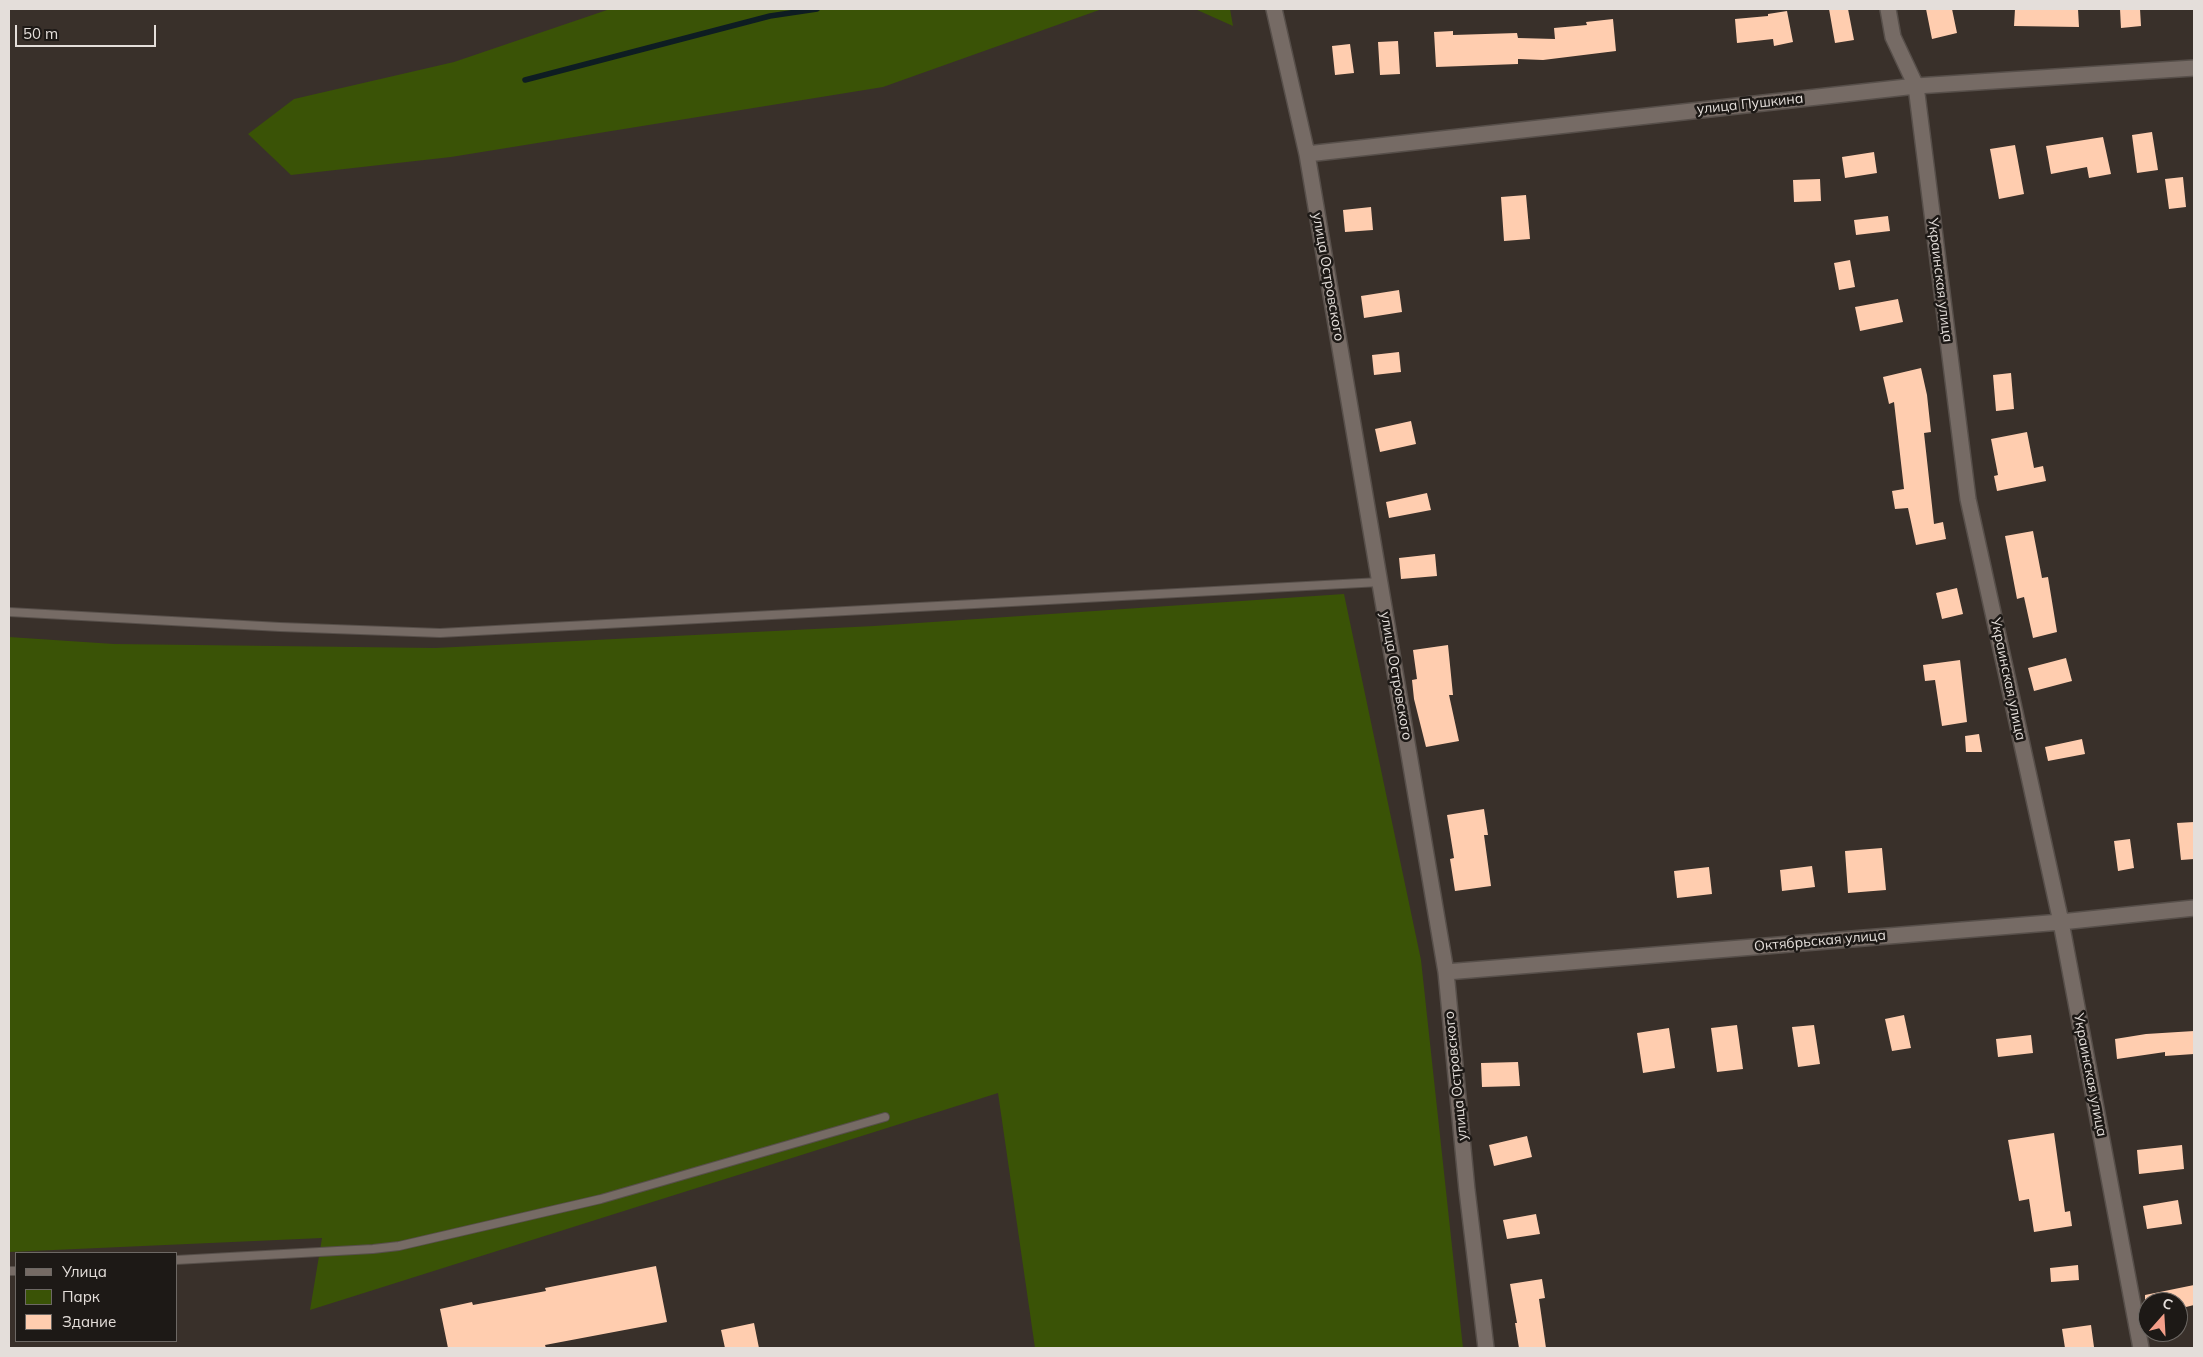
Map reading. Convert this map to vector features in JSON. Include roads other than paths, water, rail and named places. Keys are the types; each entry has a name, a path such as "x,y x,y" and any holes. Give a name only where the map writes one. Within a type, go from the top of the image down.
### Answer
{"street":[{"name":"улица Островского","path":"1274,9 1307,154 1446,972 1486,1348"},
{"name":"Украинская улица","path":"1888,9 1893,37 1916,86 1968,499 2061,922 2141,1348"},
{"name":"улица Пушкина","path":"1307,154 1916,86 2194,68"},
{"name":"Октябрьская улица","path":"1446,972 2061,922 2194,908"}],"lane":[{"path":"9,612 280,627 440,633 1380,582"},
{"path":"178,1260 398,1246 601,1198 885,1117"}],"waterway":[{"path":"525,80 770,16 817,9"}]}
